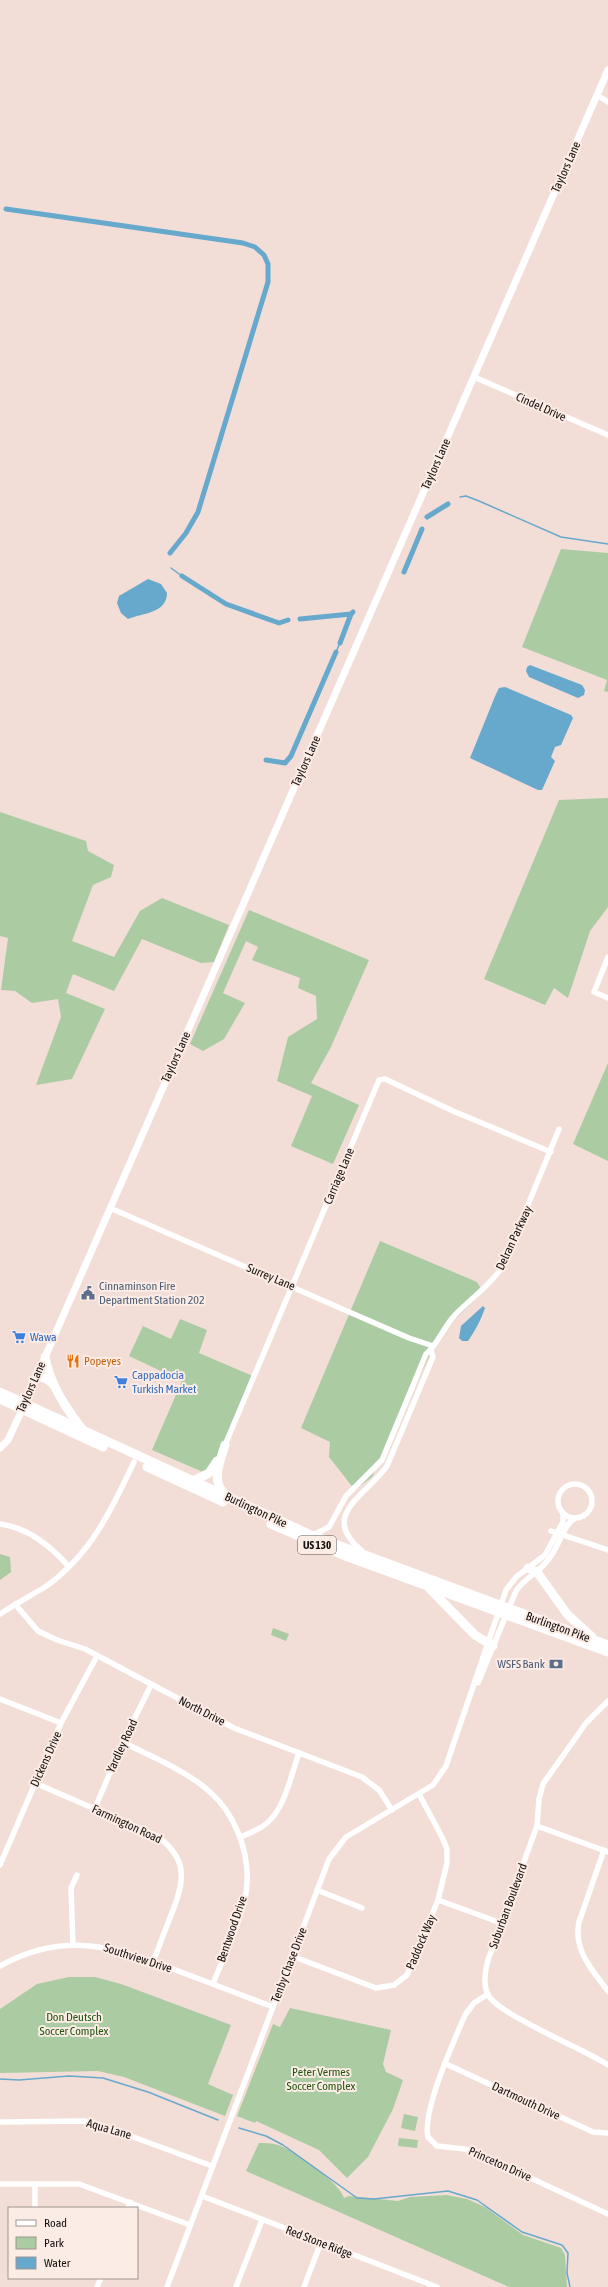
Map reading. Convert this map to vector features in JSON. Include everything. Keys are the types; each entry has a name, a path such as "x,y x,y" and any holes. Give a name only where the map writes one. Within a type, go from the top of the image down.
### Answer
{"highway":[{"path":"45,1357 48,1373 54,1385 67,1409 84,1432"},
{"path":"36,1376 48,1379 54,1385"},
{"name":"Burlington Pike","path":"0,1392 23,1406 134,1462 302,1539 426,1586 608,1645"},
{"name":"Burlington Pike","path":"0,1400 23,1406 84,1432 311,1535 608,1652"},
{"path":"193,1481 202,1478 211,1471 225,1445"},
{"path":"225,1445 217,1481 222,1491 230,1499"},
{"path":"528,1568 537,1572 567,1614 598,1642"},
{"path":"426,1586 444,1601 475,1635 490,1645"}],"street":[{"name":"Taylors Lane","path":"0,1448 8,1440 45,1357 608,70"},
{"path":"597,95 608,102"},
{"name":"Cindel Drive","path":"474,377 608,435"},
{"path":"608,957 594,992 608,998"},
{"name":"Carriage Lane","path":"225,1445 381,1078 551,1152"},
{"name":"Delran Parkway","path":"311,1535 321,1533 329,1527 346,1496 382,1460 426,1354 432,1348 451,1320 488,1285 503,1266 551,1152 559,1129"},
{"name":"Surrey Lane","path":"110,1208 432,1348"},
{"name":"Delran Parkway","path":"371,1559 350,1539 344,1529 344,1516 355,1499 378,1478 387,1466 433,1357 432,1348"},
{"path":"0,1614 45,1586 69,1567 92,1540 111,1510 134,1462"},
{"path":"572,1484 583,1486 590,1493 591,1506 584,1516 574,1520 567,1526 549,1560 519,1587 503,1610 509,1585 543,1557 564,1519 558,1500 561,1492 572,1484"},
{"path":"563,1513 574,1520"},
{"path":"0,1524 33,1536 53,1549 69,1567"},
{"path":"551,1531 608,1550"},
{"name":"North Drive","path":"15,1604 38,1631 97,1656 218,1720 362,1777 379,1790 392,1810"},
{"name":"Tenby Chase Drive","path":"167,2287 329,1859 340,1844 353,1832 433,1785 446,1766 503,1610"},
{"name":"Dickens Drive","path":"0,1865 61,1723 97,1656"},
{"name":"Yardley Road","path":"95,1808 123,1742 151,1685"},
{"path":"0,1699 61,1723"},
{"name":"Suburban Boulevard","path":"488,1994 484,1980 485,1970 537,1826 539,1799 543,1784 586,1723 608,1701"},
{"name":"Bentwood Drive","path":"123,1742 190,1778 210,1791 230,1814 240,1837 246,1860 247,1885 241,1910 213,1984"},
{"path":"240,1837 258,1830 269,1822 280,1804 299,1753"},
{"name":"Farmington Road","path":"35,1783 157,1836 168,1844 178,1860 182,1873 181,1891 153,1962"},
{"name":"Paddock Way","path":"292,1956 372,1987 394,1985 407,1975 413,1965 438,1900 447,1870 447,1849 438,1826 419,1794"},
{"path":"537,1826 606,1851 579,1922 577,1934 584,1958 608,1991"},
{"path":"73,1945 71,1888 77,1875"},
{"path":"317,1890 362,1908"},
{"path":"438,1900 501,1923"},
{"name":"Southview Drive","path":"0,1966 27,1953 73,1945 113,1948 273,2007"},
{"path":"488,1994 502,2008 608,2064"},
{"name":"Princeton Drive","path":"488,1994 474,2003 465,2014 433,2101 428,2121 428,2134 434,2144 442,2147 465,2149 477,2152 608,2214"},
{"name":"Dartmouth Drive","path":"446,2064 593,2132 608,2134"},
{"name":"Aqua Lane","path":"0,2122 84,2121 98,2124 212,2166"},
{"path":"0,2184 80,2184 129,2205"},
{"path":"35,2184 35,2207"},
{"name":"Red Stone Ridge","path":"202,2196 437,2287"},
{"path":"138,2208 190,2225"},
{"path":"236,2287 262,2220"},
{"path":"304,2287 321,2242"}],"green space":[{"path":"561,549 608,553 608,692 604,691 607,680 522,647"},
{"path":"608,798 608,907 590,931 568,998 554,988 545,1005 484,979 559,800"},
{"path":"0,812 86,841 88,851 114,865 111,877 93,885 72,941 114,957 140,911 162,898 229,925 214,962 201,963 142,939 114,991 73,974 66,993 105,1009 72,1079 36,1085 61,1017 58,999 32,1003 15,991 1,990 8,938 0,936"},
{"path":"249,910 369,960 331,1047 311,1083 359,1105 333,1164 291,1146 312,1096 277,1081 288,1037 317,1019 316,996 298,988 300,978 252,960 258,947 246,941 223,993 245,1003 224,1039 203,1051 190,1044"},
{"path":"608,1063 608,1161 573,1144"},
{"path":"380,1241 477,1282 483,1292 443,1331 434,1346 372,1477 355,1490 329,1457 330,1442 301,1428"},
{"path":"180,1319 207,1330 199,1353 255,1377 212,1476 152,1450 182,1381 129,1356 143,1326 171,1339"},
{"path":"0,1554 10,1557 11,1572 0,1580"},
{"path":"273,1628 289,1634 286,1641 271,1635"},
{"name":"Don Deutsch Soccer Complex","path":"69,1977 95,1977 121,1984 231,2025 208,2084 233,2095 225,2116 124,2077 98,2071 0,2073 0,2009 37,1984"},
{"name":"Peter Vermes Soccer Complex","path":"290,2008 391,2030 383,2064 386,2072 403,2080 393,2109 368,2157 347,2178 319,2150 256,2121 255,2123 237,2116 273,2024 280,2027"},
{"path":"404,2114 418,2117 415,2131 401,2128"},
{"path":"399,2138 418,2140 417,2148 398,2146"},
{"path":"259,2143 270,2143 288,2149 317,2169 335,2184 344,2198 349,2196 398,2201 410,2197 447,2195 467,2199 485,2207 523,2235 561,2248 565,2255 567,2287 509,2287 246,2171"}],"water":[{"path":"148,579 161,584 167,593 166,600 163,605 153,611 128,619 121,613 117,603 119,596"},
{"path":"530,665 582,685 585,690 584,695 578,698 529,677 526,671 527,667"},
{"path":"505,687 571,715 573,718 561,745 555,747 551,757 555,761 542,790 538,790 470,758 496,694 499,688"},
{"path":"483,1306 485,1308 473,1333 468,1341 462,1341 459,1338 461,1326"}],"waterway":[{"path":"6,209 243,243 255,247 264,255 268,264 268,282 198,512 186,533 170,553"},
{"path":"460,497 466,496 479,501 561,537 608,544"},
{"path":"427,517 448,504"},
{"path":"404,572 422,529"},
{"path":"171,568 182,576"},
{"path":"182,576 226,604 279,623 288,620"},
{"path":"300,619 351,614 353,612"},
{"path":"340,643 351,614"},
{"path":"336,652 340,643"},
{"path":"266,760 285,763 291,756 336,652"},
{"path":"0,2079 19,2080 69,2076 103,2078 148,2092 218,2120"},
{"path":"239,2128 266,2136 283,2145 357,2198 374,2199 448,2191 477,2200 522,2232 562,2245 568,2253 567,2273 570,2287"}],"place":[{"name":"Cinnaminson Fire Department Station 202","path":"88,1293"},
{"name":"Wawa","path":"19,1337"},
{"name":"Popeyes","path":"73,1361"},
{"name":"Cappadocia Turkish Market","path":"121,1382"},
{"name":"WSFS Bank","path":"556,1664"}]}
